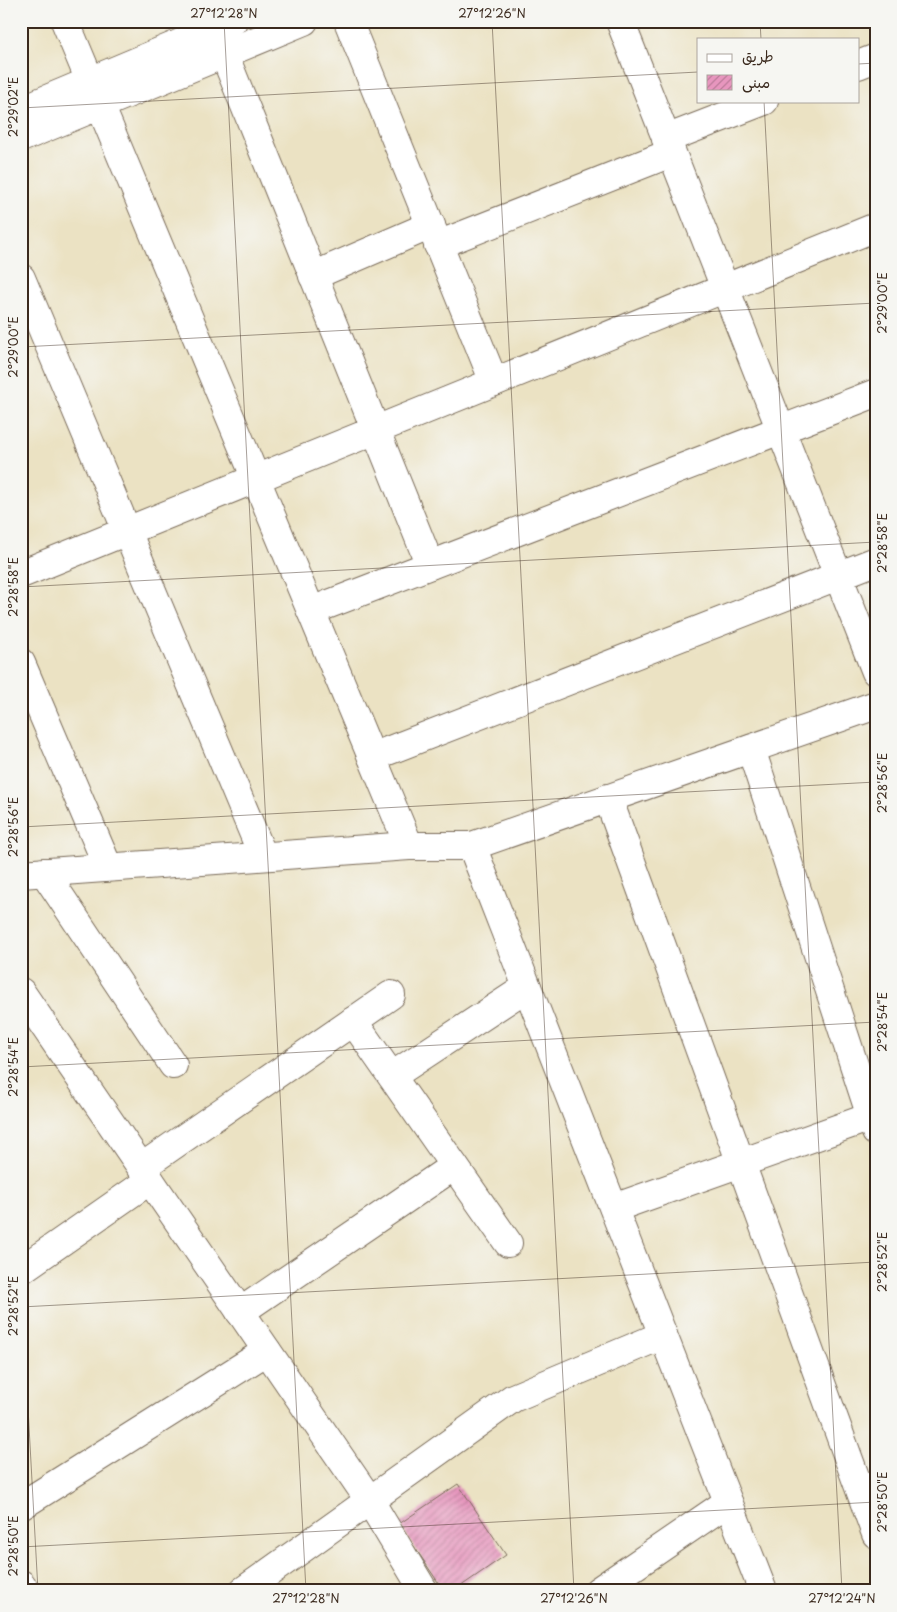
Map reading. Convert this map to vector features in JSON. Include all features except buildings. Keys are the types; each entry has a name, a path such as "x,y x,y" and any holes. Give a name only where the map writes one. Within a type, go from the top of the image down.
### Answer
{"street":[{"path":"65,21 409,846"},
{"path":"21,110 95,93 224,54 304,21"},
{"path":"348,21 494,382"},
{"path":"620,21 876,672"},
{"path":"21,138 95,93 223,25 224,54 430,565"},
{"path":"860,64 876,58"},
{"path":"313,276 435,235 669,146 762,102"},
{"path":"21,574 876,227"},
{"path":"21,278 263,856"},
{"path":"311,611 876,393"},
{"path":"372,757 876,561"},
{"path":"21,663 108,868"},
{"path":"32,873 409,846 472,846 876,706"},
{"path":"614,1208 741,1163 874,1121 751,749"},
{"path":"608,798 876,1534"},
{"path":"472,846 763,1591"},
{"path":"32,873 173,1065"},
{"path":"392,1076 527,987"},
{"path":"21,992 370,1501 424,1591"},
{"path":"24,1264 391,995"},
{"path":"353,1021 508,1243"},
{"path":"240,1312 454,1166"},
{"path":"243,1591 513,1398 663,1335"},
{"path":"21,1506 267,1351"},
{"path":"606,1588 728,1502"},
{"path":"21,1584 26,1591"}]}
